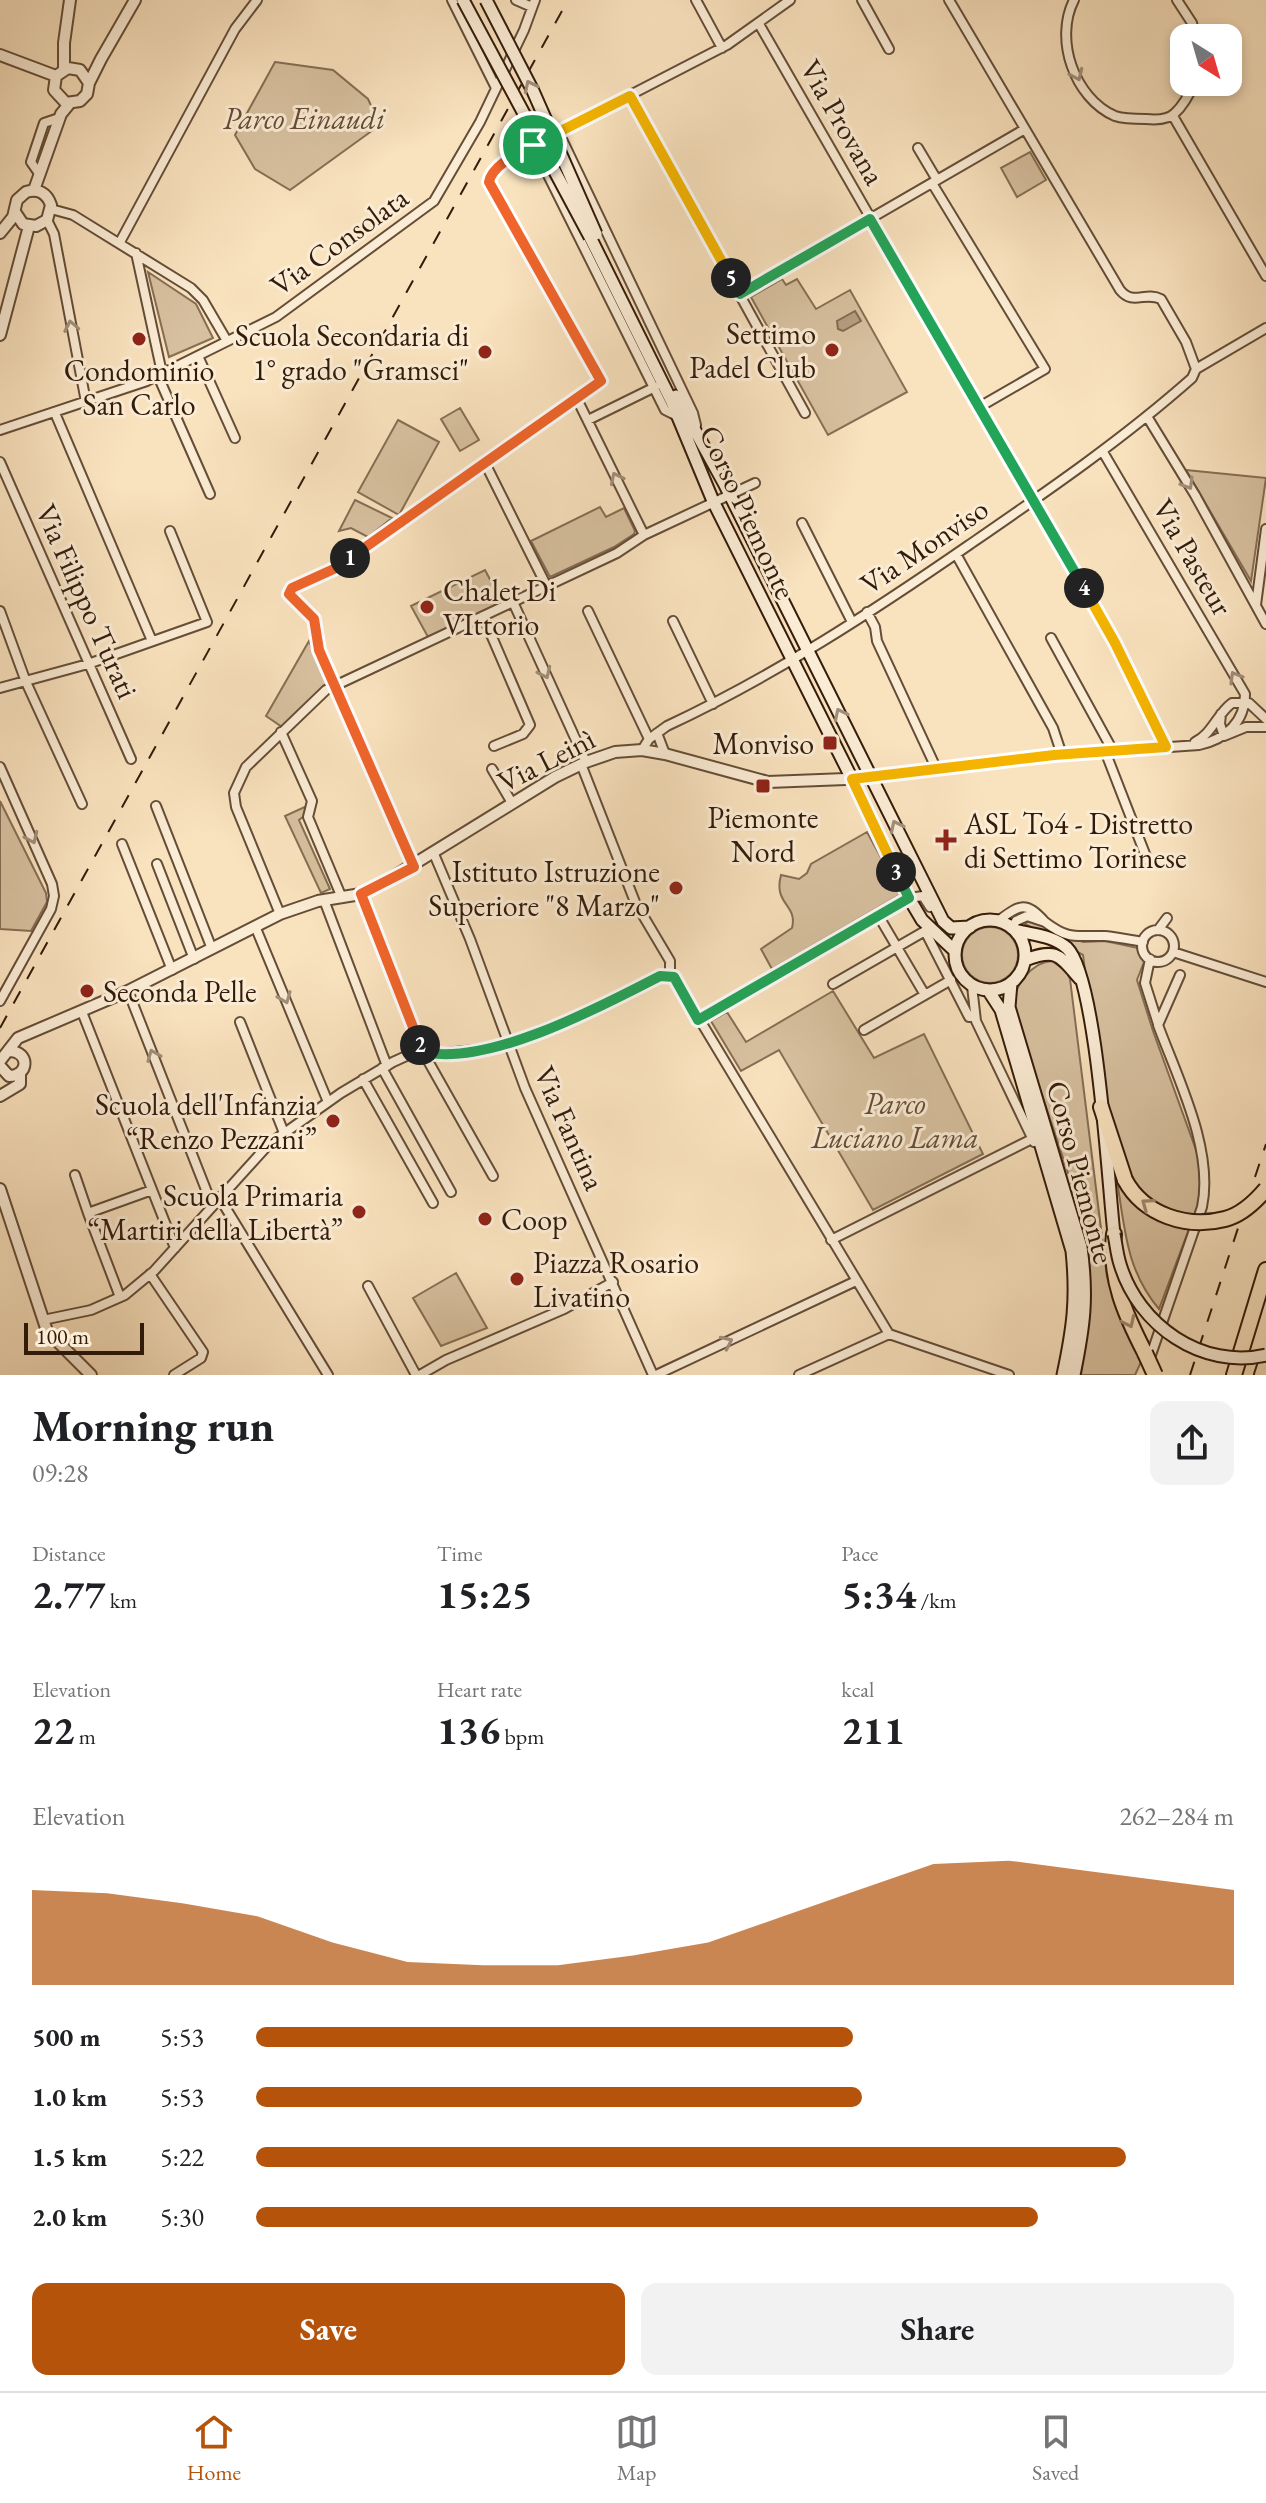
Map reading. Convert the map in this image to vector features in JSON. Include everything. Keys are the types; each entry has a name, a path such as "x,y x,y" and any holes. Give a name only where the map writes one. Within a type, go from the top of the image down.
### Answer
{"highway":[{"path":"1101,1107 1125,1180 1142,1202 1158,1213 1196,1223 1226,1219 1244,1210 1266,1189"},
{"path":"1114,1234 1111,1256 1115,1284 1147,1373"},
{"path":"1234,1375 1266,1270"},
{"path":"1262,1375 1266,1363"}],"main road":[{"name":"Corso Piemonte","path":"463,0 729,493 943,921"},
{"name":"Corso Piemonte","path":"486,0 533,91 593,236 713,501 909,898 922,920 955,951"},
{"path":"943,921 951,928 970,927"},
{"path":"1014,929 1021,939 1025,960 1023,969 1011,983 988,990 972,986 959,971 955,951 958,942 970,927 979,922 998,921 1014,929 1046,936 1065,947 1077,963 1093,1033 1114,1234 1120,1265 1139,1303 1172,1337 1187,1345 1218,1355 1266,1355"},
{"path":"1025,960 1047,952 1055,954 1083,983"},
{"name":"Corso Piemonte","path":"1011,983 1009,1007 1081,1247 1086,1285 1084,1322 1074,1375"},
{"name":"Corso Piemonte","path":"988,990 1001,1010 1072,1251 1076,1288 1074,1322 1062,1375"}],"street":[{"path":"65,102 54,90 68,71 64,43 70,0"},
{"path":"65,102 83,98 135,0"},
{"path":"120,242 235,29 257,0"},
{"path":"452,0 496,88"},
{"path":"516,0 534,4"},
{"path":"696,0 722,48"},
{"path":"414,867 319,650 314,619 289,594 292,588 336,568 601,381 489,182 492,174 514,155 722,48 790,0"},
{"path":"862,0 889,49"},
{"path":"949,0 1120,290 1132,299 1154,295 1161,299 1186,342 1196,369"},
{"path":"1074,0 1068,12 1068,51 1079,82 1089,96 1115,116 1157,120 1173,116 1186,96"},
{"path":"1177,0 1192,24"},
{"name":"Via Consolata","path":"0,430 160,374 276,317 434,201 496,88 534,4"},
{"name":"Via Provana","path":"759,24 1115,643 1166,747"},
{"path":"0,55 68,71 89,83"},
{"path":"68,71 88,68 101,59"},
{"path":"630,96 805,413"},
{"path":"34,190 65,102"},
{"path":"1173,116 1266,276"},
{"path":"740,294 1025,129"},
{"name":"Corso Piemonte","path":"559,133 693,413 700,440"},
{"path":"533,145 665,410 677,416"},
{"path":"918,148 934,182 1045,369 981,406"},
{"path":"0,233 15,212 19,196 34,190 46,196 86,402"},
{"path":"15,212 20,221 29,226 39,226 49,214"},
{"path":"49,214 73,215 191,288 203,300 227,341"},
{"path":"0,335 29,226"},
{"path":"136,252 160,374 210,494"},
{"name":"Via Monviso","path":"653,736 793,661 956,554 1148,418 1192,378 1196,369 1266,328"},
{"path":"198,356 235,438"},
{"path":"588,420 655,387"},
{"path":"577,399 644,535"},
{"path":"55,413 152,641"},
{"path":"1148,418 1195,495 1266,624"},
{"name":"Via Pasteur","path":"1103,452 1245,694 1245,702"},
{"name":"Via Filippo Turati","path":"0,462 131,759"},
{"path":"485,463 547,587"},
{"path":"280,914 236,807 234,793 246,767 320,694 547,587 617,553 644,535 755,483"},
{"path":"802,523 852,622"},
{"path":"1256,606 1266,529"},
{"path":"0,688 88,664 207,622 170,531"},
{"path":"956,554 1053,728 1062,755"},
{"path":"513,602 584,763 635,902 670,961 670,975"},
{"path":"0,611 26,682 82,804"},
{"path":"588,611 665,754"},
{"path":"867,612 875,627 877,641 937,770"},
{"path":"483,616 530,725 523,734 494,746"},
{"path":"673,621 713,704"},
{"path":"1051,638 1109,751 1147,859"},
{"path":"1224,736 1237,723 1245,702"},
{"path":"1188,745 1203,738 1232,703 1245,702 1266,719"},
{"path":"1221,713 1220,724 1224,736"},
{"path":"1188,745 1205,744 1246,727 1266,727"},
{"path":"281,732 312,801 308,817 342,898"},
{"path":"642,750 653,736"},
{"name":"Via Leinì","path":"6,1071 26,1063 15,1052 22,1038 172,970 280,914 324,900 361,894 414,867 512,803 584,763 615,752 642,750 665,754 768,782 872,778 1062,755 1188,745"},
{"path":"0,767 52,884 54,896 51,909 0,1001"},
{"path":"492,769 512,803"},
{"path":"156,806 212,949"},
{"path":"122,844 172,970"},
{"name":"Via Fantina","path":"434,854 470,939 525,1088 655,1375"},
{"path":"157,864 194,959"},
{"path":"361,894 423,1052 493,1176"},
{"path":"698,1020 909,898 923,896 935,917 943,921"},
{"path":"324,900 384,1067 451,1192"},
{"path":"998,921 1024,906 1031,908 1063,935 1108,936 1143,942"},
{"path":"878,915 925,995"},
{"path":"1014,929 1016,921 1027,916 1045,922"},
{"path":"255,926 328,1102"},
{"path":"833,984 925,931 969,1017 975,1013 988,990"},
{"path":"1162,931 1172,938 1173,952 1163,961 1150,959 1143,952 1143,942 1149,934 1162,931"},
{"path":"1173,952 1266,982"},
{"path":"1150,959 1144,974 1145,983 1204,1161 1206,1186 1202,1207 1151,1355"},
{"path":"43,1320 91,1310 120,1297 150,1274 269,1144 384,1067 415,1052 434,1054 496,1048 595,1009 660,976 670,975 889,1334 1009,1375"},
{"path":"1158,1025 1180,975"},
{"path":"864,1030 951,980"},
{"path":"972,986 975,1013 1032,1139 1046,1160"},
{"path":"128,991 212,1205"},
{"path":"82,1012 175,1248"},
{"path":"240,1022 284,1133"},
{"path":"0,1096 20,1084 6,1071 3,1054 15,1052"},
{"path":"363,1079 433,1203"},
{"path":"831,1240 1032,1139"},
{"path":"75,1175 120,1297"},
{"path":"0,1189 43,1320 54,1339 91,1375"},
{"path":"88,1213 152,1190"},
{"path":"219,1197 328,1375"},
{"path":"150,1274 203,1352 201,1358 174,1375"},
{"path":"655,1375 856,1281"},
{"path":"368,1286 418,1375 564,1309 613,1282"},
{"path":"799,1375 889,1334"}],"green space":[{"name":"Parco Einaudi","path":"275,62 333,70 368,99 380,125 290,190 255,169 235,135"},
{"path":"1030,152 1046,180 1017,197 1001,168"},
{"path":"148,272 196,304 213,338 169,357"},
{"name":"Settimo Padel Club","path":"782,279 786,285 797,279 816,309 850,290 907,392 828,435 751,297"},
{"path":"460,408 479,440 460,451 441,419"},
{"path":"398,420 439,442 399,515 358,492"},
{"path":"1186,470 1266,478 1251,581"},
{"path":"355,500 392,518 368,537 351,528 339,531"},
{"path":"600,507 606,517 624,508 634,534 614,547 550,577 531,541"},
{"path":"485,570 502,602 428,637 411,606"},
{"path":"309,641 328,682 282,727 266,716"},
{"path":"0,801 46,893 47,902 31,931 0,929"},
{"path":"309,805 299,820 330,889 321,893 285,816"},
{"path":"867,832 901,894 772,969 761,949 792,928 793,920 780,893 781,875 799,879 807,873 811,864"},
{"path":"1030,920 1083,942 1105,941 1138,948 1144,962 1137,980 1200,1161 1203,1187 1195,1217 1157,1203 1131,1176 1108,1117 1083,955 1025,924"},
{"path":"990,927 1010,935 1018,955 1010,975 990,983 970,975 962,955 970,935"},
{"path":"1052,961 1066,971 1070,979 1107,1277 1116,1307 1141,1362 1135,1375 1081,1375 1090,1268 1073,1188 1012,1005 1025,976 1044,962"},
{"name":"Parco Luciano Lama","path":"833,991 874,1058 924,1034 983,1154 873,1210 779,1050 741,1071 711,1021 727,1012 746,1042"},
{"path":"1117,1181 1150,1216 1189,1229 1159,1309 1133,1264"},
{"path":"456,1273 487,1328 441,1346 413,1298"}],"shaded area":[{"path":"855,311 861,321 843,331 838,329 837,321"}],"railway":[{"path":"0,1028 568,0"},
{"path":"1255,1177 1266,1144"},
{"path":"1190,1375 1240,1222"}],"place":[{"name":"Condominio San Carlo","path":"139,339"},
{"name":"Settimo Padel Club","path":"832,350"},
{"name":"Scuola Secondaria di 1° grado \"Gramsci\"","path":"485,352"},
{"name":"Chalet Di VIttorio","path":"427,607"},
{"name":"Monviso","path":"830,743"},
{"name":"Piemonte Nord","path":"763,786"},
{"name":"ASL To4 - Distretto di Settimo Torinese","path":"946,840"},
{"name":"Istituto Istruzione Superiore \"8 Marzo\"","path":"676,888"},
{"name":"Seconda Pelle","path":"87,991"},
{"name":"Scuola dell'Infanzia “Renzo Pezzani”","path":"333,1121"},
{"name":"Scuola Primaria “Martiri della Libertà”","path":"359,1212"},
{"name":"Coop","path":"485,1219"},
{"name":"Piazza Rosario Livatino","path":"517,1279"}],"route":[{"path":"630,96 740,294 870,219 981,406 1115,643 1166,747 1054,755 852,779 909,898 698,1020 674,977 660,976 595,1009 496,1048 434,1054 423,1052 361,894 414,867 319,650 314,619 289,594 292,588 336,568 601,381 489,182 492,174 514,155 533,145 630,96"}]}
